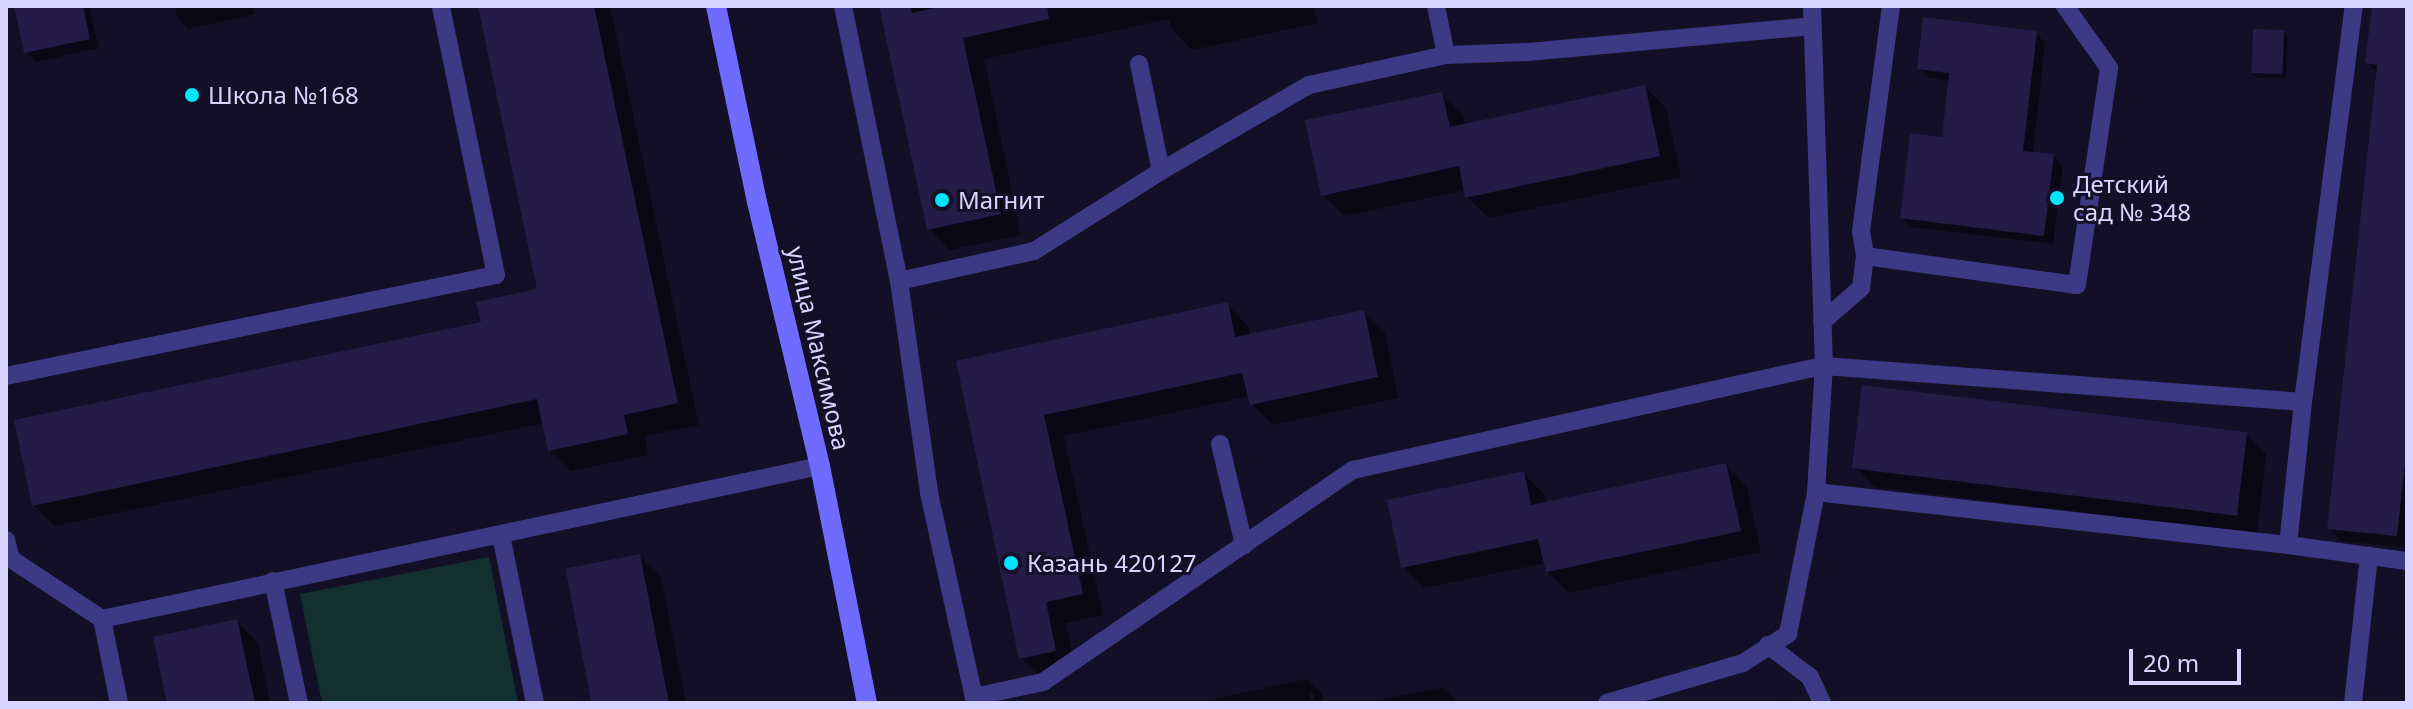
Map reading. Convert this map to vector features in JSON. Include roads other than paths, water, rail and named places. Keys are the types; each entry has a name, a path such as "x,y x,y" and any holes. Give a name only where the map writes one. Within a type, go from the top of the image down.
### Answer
{"main road":[{"name":"улица Максимова","path":"716,6 757,202 820,466 867,703"}],"lane":[{"path":"6,376 496,275 441,6"},
{"path":"843,6 899,281 929,493 975,700 1043,682 1353,470 1824,366 2303,402"},
{"path":"1436,6 1446,55"},
{"path":"1607,703 1743,663 1788,634 1816,492 1824,366 1812,6"},
{"path":"1822,322 1861,288 1865,256 1861,231 1891,6"},
{"path":"1865,256 2077,285 2109,68 2065,6"},
{"path":"2288,545 2303,402 2354,6"},
{"path":"899,281 1034,251 1161,171 1309,85 1446,55 1528,52 1812,26"},
{"path":"1139,64 1161,171"},
{"path":"1220,444 1244,545"},
{"path":"102,619 820,466"},
{"path":"1816,492 2407,561"},
{"path":"501,535 535,703"},
{"path":"6,540 11,559 102,619 119,703"},
{"path":"2353,703 2369,556"},
{"path":"273,581 299,703"},
{"path":"1768,645 1810,677 1822,703"}],"place":[{"name":"Школа №168","path":"192,95"},
{"name":"Детский сад № 348","path":"2057,198"},
{"name":"Магнит","path":"942,200"},
{"name":"Казань 420127","path":"1011,563"}]}
